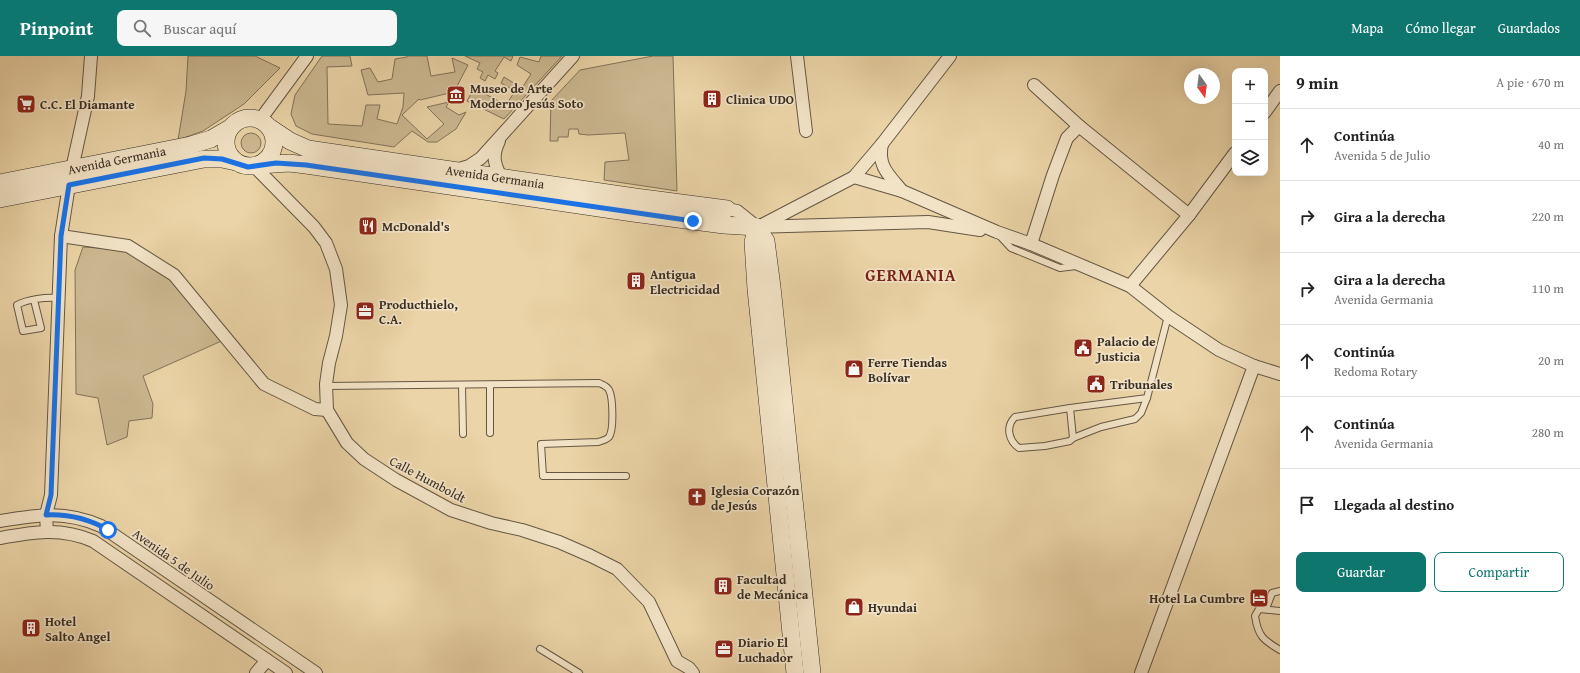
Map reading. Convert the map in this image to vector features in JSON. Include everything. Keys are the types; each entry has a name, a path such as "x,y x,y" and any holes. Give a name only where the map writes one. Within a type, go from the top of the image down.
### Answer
{"street":[{"path":"47,532 46,515 51,495 61,236 71,177 88,96 91,56"},
{"path":"265,124 307,56"},
{"path":"455,170 468,166 481,158 573,56"},
{"path":"797,56 806,131"},
{"path":"795,673 756,288 753,242 757,228 854,177 882,144 950,56"},
{"path":"1034,85 1079,126 1189,215"},
{"path":"1268,108 1280,91"},
{"path":"246,118 252,118 265,124 274,138 273,151 270,156 257,166 248,167 236,162 228,153 226,147 225,140 230,128 240,120 246,118"},
{"name":"Avenida Germania","path":"265,124 294,143 308,149 727,209"},
{"path":"1031,244 1053,175 1067,138 1079,126"},
{"name":"Avenida Germania","path":"0,199 71,177 202,142 217,136 230,128"},
{"path":"502,177 496,167 494,159 495,150 504,133"},
{"path":"882,144 880,152 881,164 902,191"},
{"path":"1130,286 1189,215 1232,157"},
{"name":"Avenida Germania","path":"0,183 71,177 204,158 222,159 236,162"},
{"name":"Avenida Germania","path":"257,166 289,163 306,165 640,214 757,228"},
{"name":"Calle Humboldt","path":"257,166 314,227 326,243 336,269 341,305 336,336 329,363 326,386 327,410 347,443 364,459 396,480 451,510 559,542 617,569 649,602 676,661 688,671"},
{"path":"854,177 902,191 997,232 1031,244 1130,286 1168,316 1219,350 1254,366 1280,374"},
{"path":"727,209 737,211 757,228 766,241 812,673"},
{"path":"757,228 928,222 997,232"},
{"path":"61,236 128,246 174,275 264,384 315,410 327,410"},
{"path":"1141,673 1254,366"},
{"name":"Avenida 5 de Julio","path":"0,521 46,515 68,516 101,526 316,673"},
{"path":"0,538 47,532 66,532 99,545 286,673"},
{"path":"256,673 267,660"}],"lane":[{"path":"997,232 1011,248 1060,268 1080,265"},
{"path":"34,300 41,328 23,331 17,305 34,300 58,298"},
{"path":"1147,398 1014,417 1011,421 1011,440 1019,448 1045,446 1070,441 1073,438 1101,427 1135,419 1141,413 1147,398 1168,316"},
{"path":"326,386 599,383 606,386 610,392 612,400 612,430 610,436 607,439 598,442 541,444 543,476 626,476"},
{"path":"462,385 462,434"},
{"path":"490,385 490,433"},
{"path":"1070,408 1073,438"},
{"path":"1266,609 1272,593 1280,592"},
{"path":"1280,610 1259,609 1255,616 1257,629 1265,642 1280,650"},
{"path":"540,649 579,673"}],"shaded area":[{"path":"188,56 255,56 280,68 244,104 203,131 178,140 186,91"},
{"path":"322,56 350,56 352,66 327,67 328,124 362,126 366,105 380,105 377,119 397,124 403,107 404,93 368,95 361,70 370,68 378,82 392,79 395,59 407,56 427,56 431,76 455,72 452,58 468,65 454,92 419,99 402,115 427,139 444,124 427,107 449,102 446,107 459,115 466,112 456,129 437,142 428,142 412,131 394,147 312,134 296,126 291,114 295,95"},
{"path":"465,56 513,56 511,61 504,57 495,71 498,73 495,79 488,75 485,81 480,78 483,72 477,69 480,63"},
{"path":"541,56 562,56 504,119 467,101 474,88 506,105 515,91 501,83 504,77 522,88 531,74 517,65 520,57 539,62"},
{"path":"653,56 673,56 677,191 604,180 605,162 629,160 625,133 588,135 579,134 578,129 569,129 568,137 558,137 558,141 550,141 551,101 580,70"},
{"path":"251,133 258,136 261,143 258,150 251,153 244,150 241,143 244,136"},
{"path":"83,247 134,250 174,275 226,339 143,376 153,404 152,418 129,421 127,437 107,445 98,398 76,394 75,270"}],"place":[{"name":"Museo de Arte Moderno Jesús Soto","path":"456,95"},
{"name":"Clinica UDO","path":"712,99"},
{"name":"C.C. El Diamante","path":"26,104"},
{"name":"McDonald's","path":"368,226"},
{"name":"Antigua Electricidad","path":"636,281"},
{"name":"Producthielo, C.A.","path":"365,311"},
{"name":"Palacio de Justicia","path":"1083,348"},
{"name":"Ferre Tiendas Bolívar","path":"854,369"},
{"name":"Tribunales","path":"1096,384"},
{"name":"Iglesia Corazón de Jesús","path":"697,497"},
{"name":"Facultad de Mecánica","path":"723,586"},
{"name":"Hotel La Cumbre","path":"1259,598"},
{"name":"Hyundai","path":"854,607"},
{"name":"Hotel Salto Angel","path":"31,628"},
{"name":"Diario El Luchador","path":"724,649"}],"district":[{"name":"GERMANIA","path":"911,275"}],"route":[{"path":"108,530 80,518 58,514 46,515 51,495 62,221 69,185 204,158 212,158 236,162 248,167 276,163 306,165 693,221"}]}
